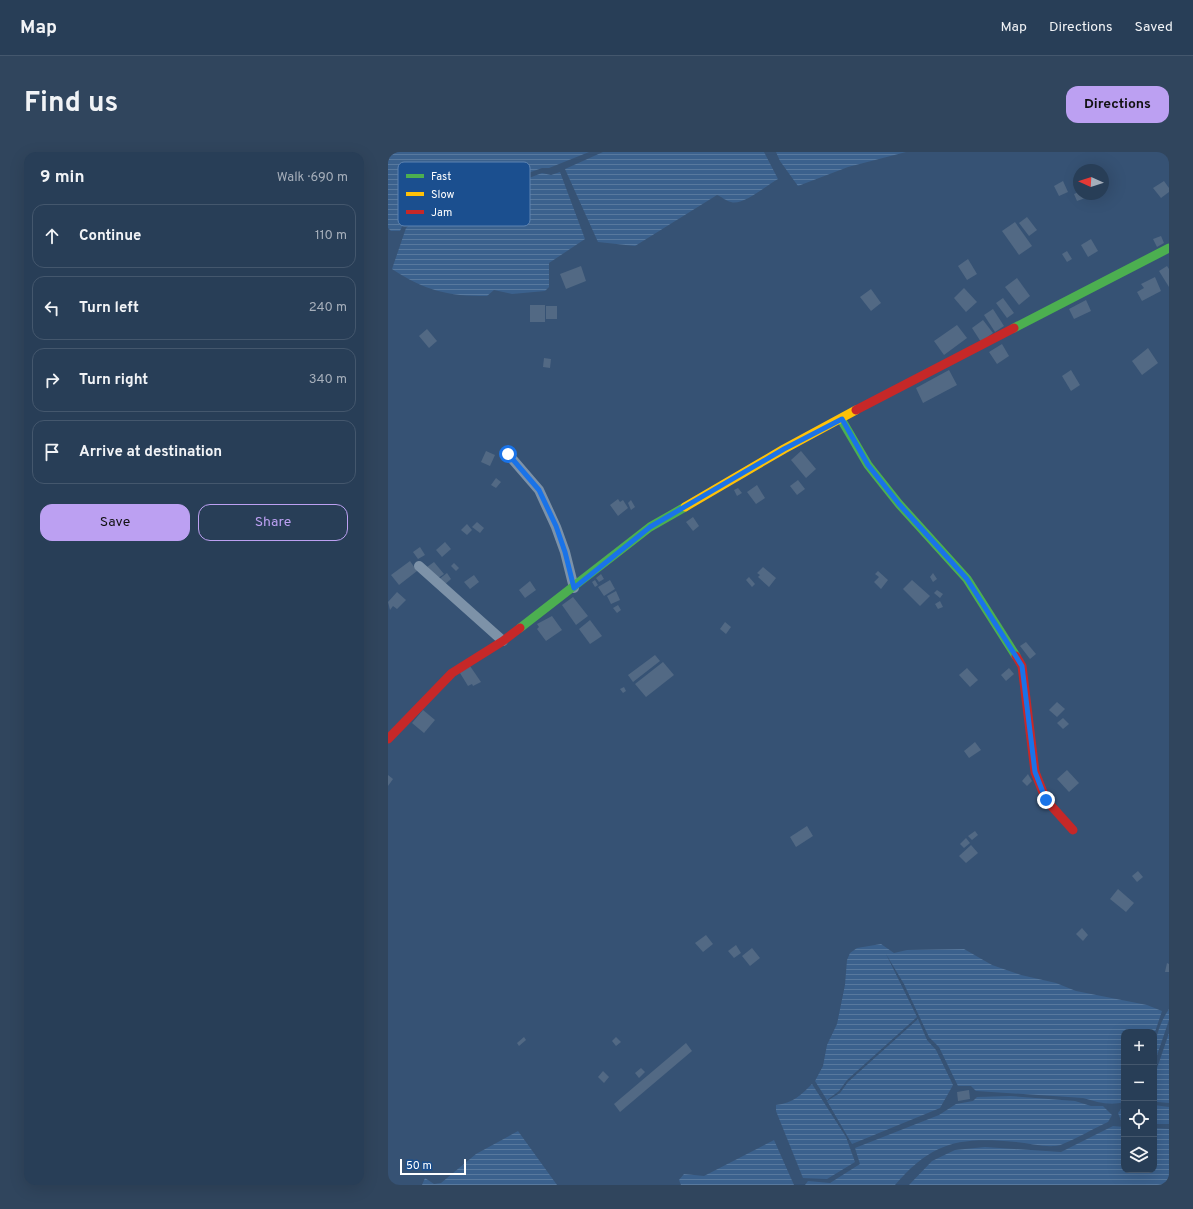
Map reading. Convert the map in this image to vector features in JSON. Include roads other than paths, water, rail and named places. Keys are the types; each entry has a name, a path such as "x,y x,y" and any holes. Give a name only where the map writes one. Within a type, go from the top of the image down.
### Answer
{"street":[{"path":"388,739 452,673 503,641 574,588 650,527 784,449 1169,248"},
{"path":"842,419 868,465 899,504 967,579 1022,666 1035,772 1046,800 1072,830"},
{"path":"508,454 539,490 561,539 574,588"},
{"path":"419,566 503,641"}],"water":[{"path":"388,152 589,152 549,168 542,168 530,172 530,162 398,162 398,226 402,226 400,231 391,231 388,228"},
{"path":"603,152 764,152 778,179 742,201 731,202 717,195 635,246 598,242 565,169"},
{"path":"776,152 906,152 848,167 798,186 780,161"},
{"path":"560,172 585,239 549,263 549,287 545,291 512,294 494,290 487,296 460,295 437,291 426,287 392,269 406,228 408,226 530,226 530,178 542,173 551,175"},
{"path":"881,944 894,953 907,950 964,949 992,965 1021,975 1056,983 1076,991 1147,1005 1162,1011 1156,1029 1121,1029 1121,1103 1109,1104 1083,1098 976,1091 971,1086 958,1086 939,1047 929,1037 904,984 886,954 917,1017 847,1080 839,1091 827,1100 815,1081 823,1066 827,1045 837,1024 845,985 847,960 850,953 857,948"},
{"path":"1169,1009 1169,1020 1157,1055 1157,1035"},
{"path":"918,1019 927,1040 936,1050 953,1085 940,1108 852,1144 827,1101 840,1093 848,1082"},
{"path":"1169,1033 1169,1103 1157,1102 1157,1068"},
{"path":"812,1084 846,1137 855,1162 827,1179 803,1178 776,1111 776,1105 796,1098"},
{"path":"1010,1096 1075,1101 1091,1106 1103,1106 1112,1115 1108,1122 1055,1146 979,1140 949,1145 922,1159 895,1185 805,1185 808,1181 830,1183 860,1164 855,1148 939,1115 956,1104 973,1101 977,1097"},
{"path":"1157,1105 1169,1107 1169,1124 1157,1124"},
{"path":"1121,1109 1121,1120 1118,1113"},
{"path":"1113,1126 1121,1127 1121,1173 1157,1173 1157,1128 1169,1129 1169,1185 909,1185 932,1161 955,1150 985,1147 1061,1152"},
{"path":"518,1131 557,1185 422,1185 425,1178 434,1184 441,1183 476,1154"},
{"path":"774,1140 794,1185 681,1185 679,1180 684,1174 704,1176"}]}
